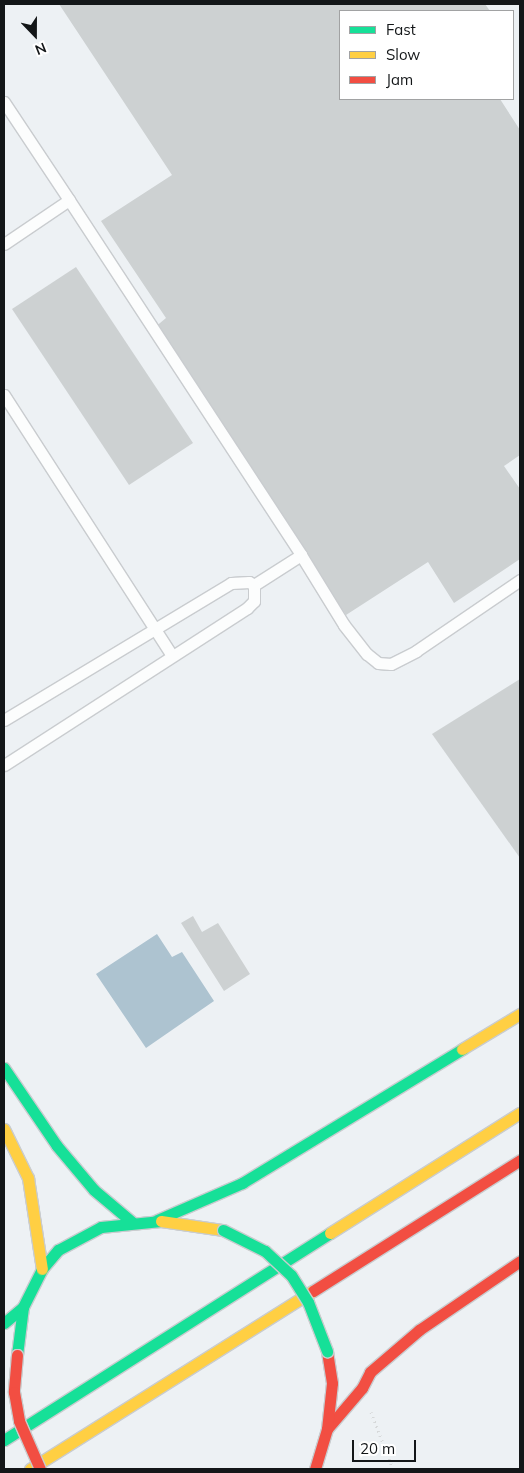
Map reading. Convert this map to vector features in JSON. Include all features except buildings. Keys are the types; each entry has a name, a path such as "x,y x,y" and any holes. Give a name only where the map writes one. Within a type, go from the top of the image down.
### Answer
{"main road":[{"path":"157,1220 242,1183 520,1014"},
{"path":"4,1068 57,1146 94,1190 132,1222"},
{"path":"4,1440 520,1113"},
{"path":"4,1129 15,1146 28,1178 42,1268"},
{"path":"30,1469 520,1160"},
{"path":"40,1469 19,1421 14,1392 23,1308 42,1268 58,1250 79,1237 101,1227 157,1220 223,1230 265,1251 290,1275 308,1302 328,1351 332,1383 327,1429 317,1467"},
{"path":"327,1429 362,1388 370,1372 419,1330 520,1261"},
{"path":"4,1323 23,1308"}],"lane":[{"path":"4,102 301,555 344,625 378,663 391,664 416,651 520,580"},
{"path":"4,244 70,200"},
{"path":"4,395 172,656"},
{"path":"254,585 301,555"},
{"path":"4,720 153,628 231,583 249,582 254,585"},
{"path":"4,765 247,608 254,601 254,585"}],"path":[{"path":"362,1388 393,1469"}],"water":[{"path":"157,934 172,957 182,952 214,1001 146,1048 96,974"}],"traffic: fast":[{"path":"157,1220 242,1183 462,1049"},
{"path":"4,1068 57,1146 94,1190 132,1222"},
{"path":"17,1355 23,1307 42,1269 58,1250 101,1227 161,1221"},
{"path":"223,1230 265,1251 291,1275 308,1302 327,1351"},
{"path":"4,1440 330,1233"},
{"path":"4,1323 23,1307"}],"traffic: slow":[{"path":"462,1049 520,1014"},
{"path":"330,1233 520,1113"},
{"path":"4,1129 28,1178 42,1269"},
{"path":"161,1221 223,1230"},
{"path":"30,1469 313,1291"}],"traffic: jam":[{"path":"313,1291 520,1160"},
{"path":"327,1429 362,1388 370,1372 419,1330 520,1261"},
{"path":"315,1469 327,1429 332,1383 327,1351"},
{"path":"17,1355 14,1392 19,1421 40,1469"}]}
